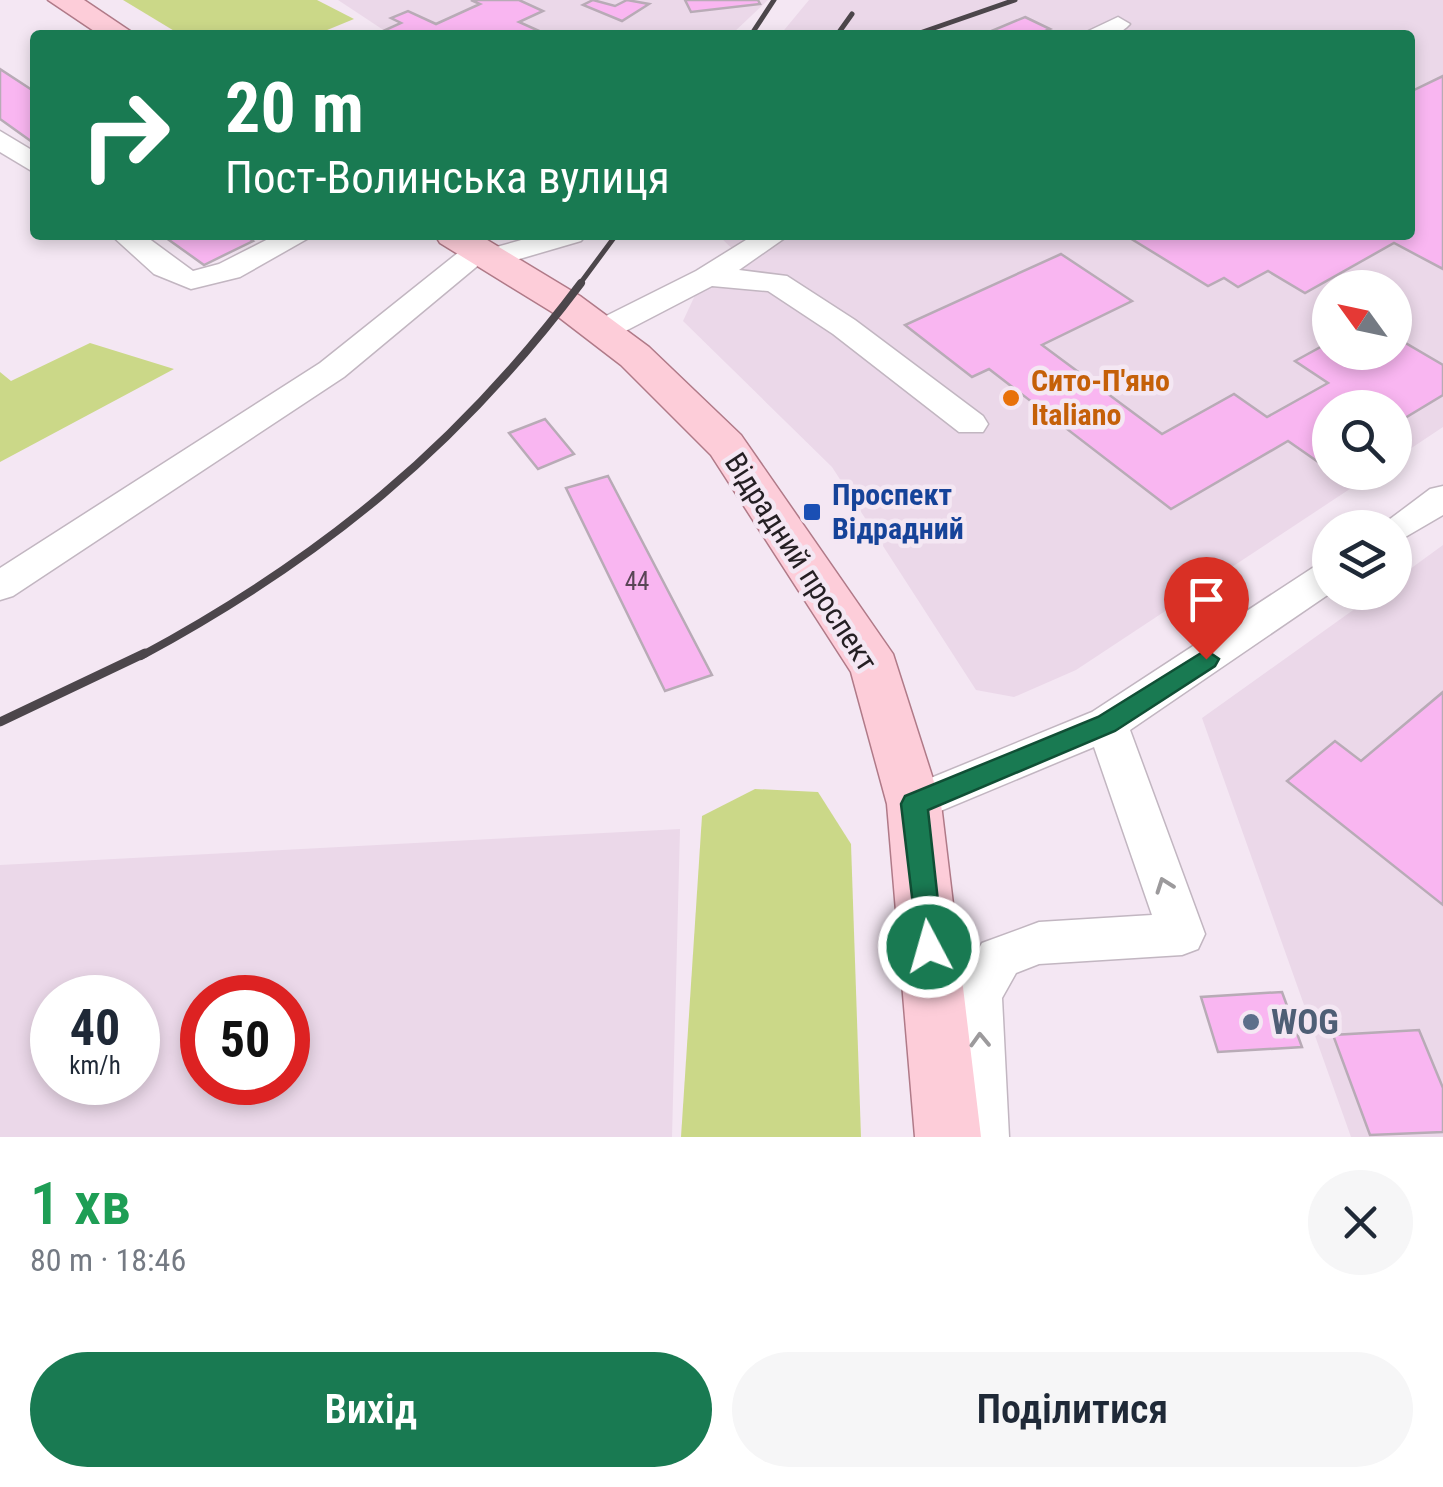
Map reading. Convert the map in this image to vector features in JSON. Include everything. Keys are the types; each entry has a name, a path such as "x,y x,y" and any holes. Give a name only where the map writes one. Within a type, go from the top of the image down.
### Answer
{"main road":[{"path":"64,0 113,30"},
{"name":"Відрадний проспект","path":"475,248 635,356 726,445 875,668 914,804 948,1137"}],"street":[{"path":"1104,30 1118,24"},
{"path":"0,139 30,161"},
{"path":"132,240 178,275 198,280 214,277 290,240"},
{"path":"0,586 332,370 475,248 534,240"},
{"path":"602,331 766,240"},
{"path":"707,276 776,282 844,327 971,424"},
{"path":"1412,519 1443,498"},
{"path":"914,804 1106,724 1312,587"},
{"path":"983,1137 978,995 999,958 1039,943 1182,934 1106,724"}],"shaded area":[{"path":"338,0 768,0 736,30 383,30"},
{"path":"809,0 1443,0 1443,427 1412,448 1412,390 1312,390 1312,490 1348,490 1312,510 1312,514 1076,670 1014,697 976,690 832,467 683,321 697,291 748,264 723,240 1415,240 1415,30 784,30"},
{"path":"1443,545 1443,1137 1351,1137 1202,718 1353,610 1412,610 1412,568"},
{"path":"680,829 672,1137 0,1137 0,865"}],"green space":[{"path":"123,0 317,0 354,19 327,30 173,30"},
{"path":"90,343 174,369 0,462 0,372 11,381"},
{"path":"755,789 818,792 851,844 861,1137 681,1137 702,816"}],"building":[{"path":"471,0 519,0 543,11 519,22 537,30 385,30 401,23 391,18 408,11 436,24 480,4"},
{"path":"593,0 615,6 627,0 649,4 622,21 583,5"},
{"path":"685,0 758,0 760,4 691,12"},
{"path":"1025,17 1050,29 1048,30 994,30"},
{"path":"0,69 30,89 30,140 0,119"},
{"path":"1443,76 1443,269 1394,243 1346,270 1312,270 1312,289 1305,293 1268,271 1238,287 1224,278 1208,286 1133,240 1415,240 1415,90"},
{"path":"169,240 253,241 204,265"},
{"path":"1061,254 1132,301 1042,345 1162,434 1234,394 1267,417 1312,392 1312,458 1288,441 1171,509 989,369 972,377 905,325"},
{"path":"1412,347 1443,365 1443,395 1412,414 1412,390 1315,390 1328,383 1295,361 1312,352 1312,370 1412,370"},
{"path":"545,419 574,454 538,469 509,433"},
{"path":"608,476 712,675 665,691 566,488"},
{"path":"1443,692 1443,905 1287,781 1335,741 1361,761"},
{"name":"WOG","path":"1282,992 1302,1047 1218,1052 1201,997"},
{"path":"1419,1030 1443,1088 1443,1132 1370,1135 1333,1035"}],"railway":[{"path":"754,30 774,0"},
{"path":"928,30 1015,0"},
{"path":"841,30 852,14"},
{"path":"579,285 612,240"},
{"path":"141,656 268,580 382,495 486,397 581,283"},
{"path":"0,722 145,653"}],"place":[{"name":"Сито-П'яно Italiano","path":"1011,398"},
{"name":"Проспект Відрадний","path":"812,512"},
{"name":"WOG","path":"1251,1022"}],"route":[{"path":"929,947 914,804 1106,724 1206,659"}]}
